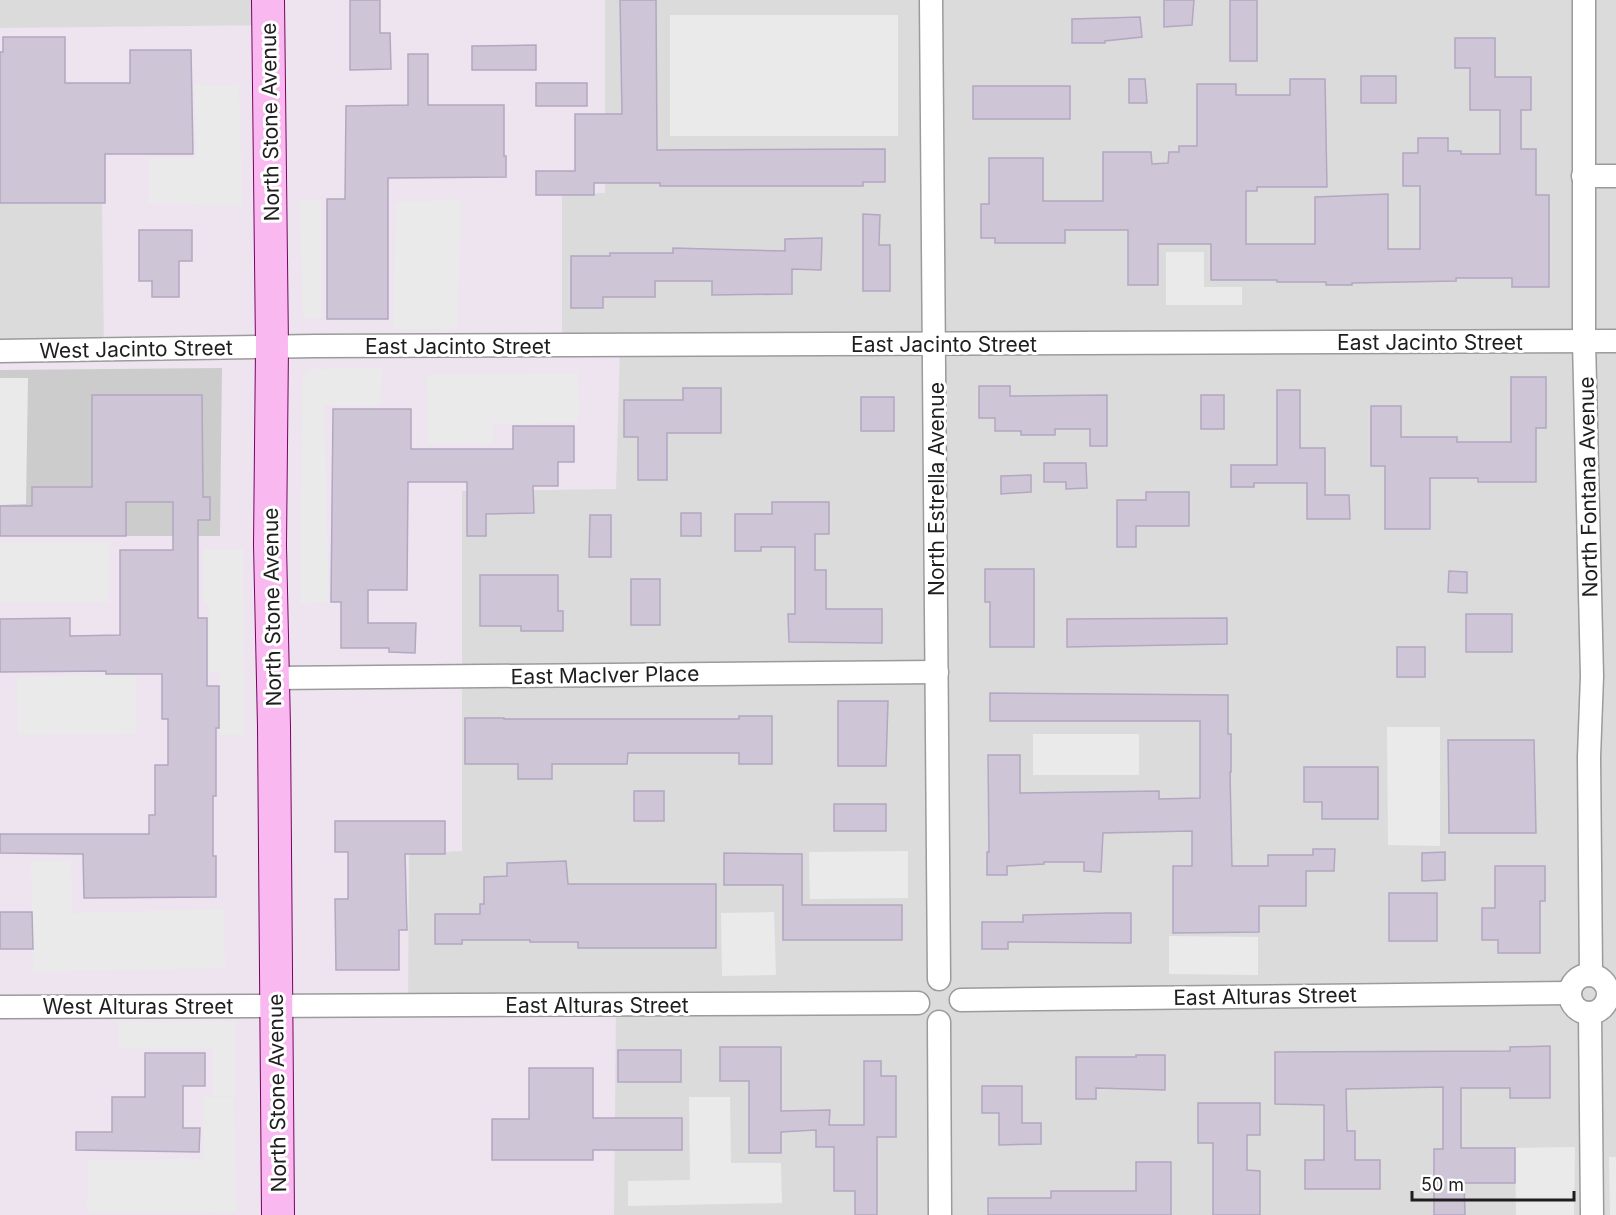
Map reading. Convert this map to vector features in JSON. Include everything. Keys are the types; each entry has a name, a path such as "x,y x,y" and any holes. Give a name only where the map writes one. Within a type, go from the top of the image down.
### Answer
{"main road":[{"name":"North Stone Avenue","path":"268,0 272,347 270,545 274,678 278,1215"}],"street":[{"name":"North Estrella Avenue","path":"931,0 939,979"},
{"name":"North Fontana Avenue","path":"1584,0 1584,341 1592,676 1589,757 1591,975"},
{"path":"1584,176 1616,176"},
{"name":"East Jacinto Street","path":"272,347 1616,341"},
{"name":"West Jacinto Street","path":"0,351 272,347"},
{"name":"East MacIver Place","path":"274,678 937,672"},
{"path":"1585,975 1602,979 1612,991 1604,1007 1590,1013 1574,1006 1570,993 1575,981 1585,975"},
{"path":"939,979 946,980 957,988 961,1000 957,1013 939,1022 923,1014 918,1003 921,989 932,980 939,979"},
{"name":"East Alturas Street","path":"961,1000 1570,993"},
{"name":"East Alturas Street","path":"276,1006 918,1003"},
{"name":"West Alturas Street","path":"0,1007 276,1006"},
{"path":"1590,1013 1592,1215"},
{"path":"939,1022 940,1215"}],"shaded area":[{"path":"0,0 271,0 271,25 0,28"},
{"path":"605,0 1616,0 1616,1215 614,1215 616,1005 408,1005 409,854 462,851 462,491 616,489 620,346 562,345 562,194 605,193"},
{"path":"670,15 898,15 898,136 670,136"},
{"path":"194,85 239,85 242,205 149,203 149,158 197,158"},
{"path":"300,199 321,200 321,318 303,317"},
{"path":"461,200 457,329 393,329 396,202"},
{"path":"0,203 102,204 104,349 0,351"},
{"path":"1166,252 1204,252 1204,287 1242,287 1242,305 1166,305"},
{"path":"222,368 220,536 0,536 0,370"},
{"path":"382,368 380,406 324,405 329,602 301,604 302,381 309,369"},
{"path":"578,373 579,422 493,424 493,443 428,444 427,375"},
{"path":"0,378 28,378 26,504 0,505"},
{"path":"0,542 109,542 108,602 0,602"},
{"path":"203,549 243,549 244,735 220,735 220,672 209,672 209,604 203,602"},
{"path":"136,675 136,733 18,735 17,677"},
{"path":"1387,727 1440,727 1440,846 1388,845"},
{"path":"1033,734 1139,734 1139,775 1033,775"},
{"path":"908,851 908,898 810,899 809,852"},
{"path":"31,861 71,861 72,913 224,909 225,968 33,972"},
{"path":"774,912 776,975 722,976 721,913"},
{"path":"1169,936 1258,937 1258,975 1169,974"},
{"path":"235,1021 235,1096 213,1096 213,1048 119,1049 118,1022"},
{"path":"204,1097 234,1097 236,1212 87,1213 88,1160 203,1159"},
{"path":"689,1097 730,1097 731,1163 781,1163 782,1203 628,1206 628,1181 690,1180"},
{"path":"1575,1147 1574,1215 1516,1215 1515,1148"},
{"path":"1609,1157 1616,1157 1616,1215 1610,1215"}],"building":[{"path":"350,0 380,0 380,33 390,33 391,69 350,70"},
{"path":"620,0 656,0 657,150 885,149 885,182 863,182 863,186 660,186 660,183 594,183 594,195 536,195 536,171 575,171 575,114 622,114"},
{"path":"1164,0 1194,0 1192,25 1164,27"},
{"path":"1230,0 1257,0 1257,61 1230,61"},
{"path":"1140,17 1142,37 1105,41 1105,43 1072,43 1072,19"},
{"path":"3,37 65,37 65,83 130,83 130,50 191,50 193,154 105,154 105,203 0,203 0,52 3,52"},
{"path":"1455,38 1495,38 1495,77 1531,77 1531,110 1521,110 1521,149 1536,149 1536,195 1549,195 1549,287 1512,287 1512,278 1456,278 1456,281 1352,283 1352,285 1326,285 1326,282 1277,282 1277,280 1211,280 1211,244 1158,244 1158,285 1128,285 1128,230 1065,230 1065,243 995,243 995,238 981,238 981,204 989,204 989,158 1043,158 1043,201 1103,201 1103,152 1151,152 1152,164 1168,163 1169,152 1179,152 1179,146 1197,146 1197,84 1236,84 1236,95 1290,95 1290,79 1325,79 1327,187 1257,187 1257,191 1246,191 1246,244 1315,244 1315,197 1388,194 1388,249 1420,249 1420,186 1403,186 1403,153 1418,153 1418,138 1448,138 1448,151 1461,151 1461,154 1500,154 1500,110 1470,110 1470,68 1455,68"},
{"path":"536,45 536,70 472,70 472,46"},
{"path":"408,54 428,54 428,105 504,105 506,177 388,178 388,319 327,319 327,199 345,199 346,106 408,105"},
{"path":"1361,76 1396,76 1396,103 1361,103"},
{"path":"1129,79 1145,79 1147,103 1129,103"},
{"path":"536,83 587,83 587,106 536,106"},
{"path":"973,86 1070,86 1070,119 973,119"},
{"path":"863,214 880,215 879,245 890,245 890,291 863,291"},
{"path":"139,230 192,230 192,261 179,261 179,297 152,297 152,281 139,281"},
{"path":"822,238 821,270 792,269 792,294 712,295 712,281 655,281 655,297 603,297 603,308 571,308 571,256 610,256 610,253 673,253 673,248 785,251 785,239"},
{"path":"1511,377 1546,377 1546,428 1536,428 1536,482 1478,482 1478,478 1430,478 1430,529 1385,529 1385,466 1371,466 1371,406 1401,406 1401,437 1457,437 1457,442 1511,442"},
{"path":"979,386 1010,386 1010,396 1107,395 1107,446 1090,446 1090,429 1055,429 1055,435 1021,435 1021,431 995,431 995,418 979,418"},
{"path":"683,388 721,388 721,433 667,433 667,480 638,480 638,437 624,437 624,400 683,400"},
{"path":"1277,390 1300,390 1300,448 1325,448 1325,495 1349,495 1350,519 1307,519 1307,483 1254,483 1254,487 1231,487 1231,465 1277,465"},
{"path":"92,395 202,395 203,497 210,497 210,520 198,520 198,618 207,618 207,686 219,686 219,728 216,728 216,796 213,796 216,897 84,898 83,854 0,853 0,834 149,834 149,815 155,815 155,765 168,765 168,719 162,719 162,674 106,674 106,671 0,672 0,619 70,618 70,636 120,635 120,550 173,550 173,502 126,502 126,536 0,536 0,506 32,506 32,487 92,487"},
{"path":"1201,395 1224,395 1224,429 1201,429"},
{"path":"861,397 894,397 894,431 861,431"},
{"path":"333,409 411,409 411,449 513,449 513,426 574,426 574,462 558,462 558,486 533,486 534,513 486,514 486,536 467,536 467,482 408,482 407,590 368,590 368,623 416,623 415,653 389,652 389,648 341,648 341,602 331,602"},
{"path":"1044,463 1086,463 1087,488 1066,489 1066,482 1044,482"},
{"path":"1031,475 1031,492 1001,494 1001,476"},
{"path":"1146,492 1189,492 1189,526 1136,526 1136,547 1117,547 1117,500 1146,500"},
{"path":"772,502 829,502 829,534 815,534 815,570 826,570 826,609 882,609 882,643 789,642 788,614 795,614 795,547 761,547 761,551 735,551 735,514 772,514"},
{"path":"681,513 701,513 701,536 681,536"},
{"path":"590,515 611,515 611,557 589,557"},
{"path":"985,569 1034,569 1034,647 990,647 990,602 985,602"},
{"path":"1449,571 1467,572 1467,593 1448,592"},
{"path":"480,575 558,575 558,611 563,611 563,631 521,631 521,626 480,626"},
{"path":"631,579 660,579 660,625 631,625"},
{"path":"1466,614 1512,614 1512,652 1466,652"},
{"path":"1227,618 1227,644 1067,647 1067,619"},
{"path":"1397,647 1425,647 1425,677 1397,677"},
{"path":"990,693 1228,695 1228,734 1231,734 1232,866 1268,866 1268,855 1313,855 1313,849 1335,849 1334,871 1306,871 1306,906 1259,906 1259,932 1173,933 1173,866 1192,866 1192,831 1103,833 1101,872 1084,871 1084,862 1044,862 1044,864 1007,866 1007,875 987,875 987,852 989,852 988,755 1020,755 1020,793 1159,791 1159,799 1200,798 1200,721 990,721"},
{"path":"838,701 888,701 886,766 838,766"},
{"path":"739,716 772,716 772,764 739,764 739,753 628,753 627,764 552,764 552,779 518,779 518,764 465,764 465,718 739,719"},
{"path":"1448,740 1534,740 1536,833 1449,833"},
{"path":"1304,767 1378,767 1378,819 1322,819 1322,802 1304,802"},
{"path":"634,791 664,791 664,821 634,821"},
{"path":"834,804 886,804 886,831 834,831"},
{"path":"335,821 445,821 445,854 405,854 407,930 399,930 399,970 336,970 335,899 348,899 348,852 335,852"},
{"path":"1445,852 1445,880 1422,881 1422,853"},
{"path":"724,853 802,854 802,905 902,905 902,940 783,940 783,885 724,885"},
{"path":"566,861 568,884 716,884 716,948 578,948 578,942 530,942 530,940 462,940 462,944 435,944 435,914 480,914 480,904 484,904 484,877 507,876 507,863"},
{"path":"1495,866 1545,866 1545,901 1540,901 1540,953 1498,953 1498,940 1482,940 1482,908 1495,908"},
{"path":"1389,893 1437,893 1437,941 1389,941"},
{"path":"0,912 32,912 33,949 0,949"},
{"path":"1131,913 1131,943 1008,942 1008,949 982,949 982,922 1023,922 1023,915"},
{"path":"1550,1046 1550,1098 1510,1098 1510,1088 1461,1088 1461,1148 1515,1148 1515,1183 1464,1183 1465,1215 1434,1215 1434,1149 1443,1149 1443,1087 1346,1089 1347,1131 1355,1131 1355,1160 1380,1160 1380,1189 1305,1189 1305,1160 1324,1160 1324,1105 1275,1104 1275,1052 1510,1051 1510,1047"},
{"path":"720,1047 781,1047 781,1111 830,1110 829,1125 864,1125 864,1061 881,1061 881,1076 896,1076 896,1137 877,1137 877,1215 855,1215 855,1191 834,1191 834,1147 816,1147 816,1130 781,1132 781,1153 749,1153 749,1081 720,1081"},
{"path":"618,1050 681,1050 681,1082 618,1082"},
{"path":"145,1053 205,1053 205,1086 183,1086 183,1128 200,1128 199,1152 76,1150 76,1132 112,1132 112,1097 145,1097"},
{"path":"1136,1055 1165,1055 1165,1090 1096,1088 1096,1099 1076,1099 1076,1057 1136,1057"},
{"path":"529,1068 593,1068 593,1118 682,1118 682,1150 593,1150 593,1160 492,1160 492,1119 529,1119"},
{"path":"982,1086 1022,1086 1022,1123 1041,1123 1041,1144 999,1145 999,1113 982,1113"},
{"path":"1198,1103 1260,1103 1260,1135 1247,1135 1247,1170 1260,1171 1260,1215 1213,1215 1213,1143 1198,1143"},
{"path":"1136,1162 1171,1162 1171,1215 988,1215 988,1198 1051,1198 1051,1191 1136,1191"}]}
